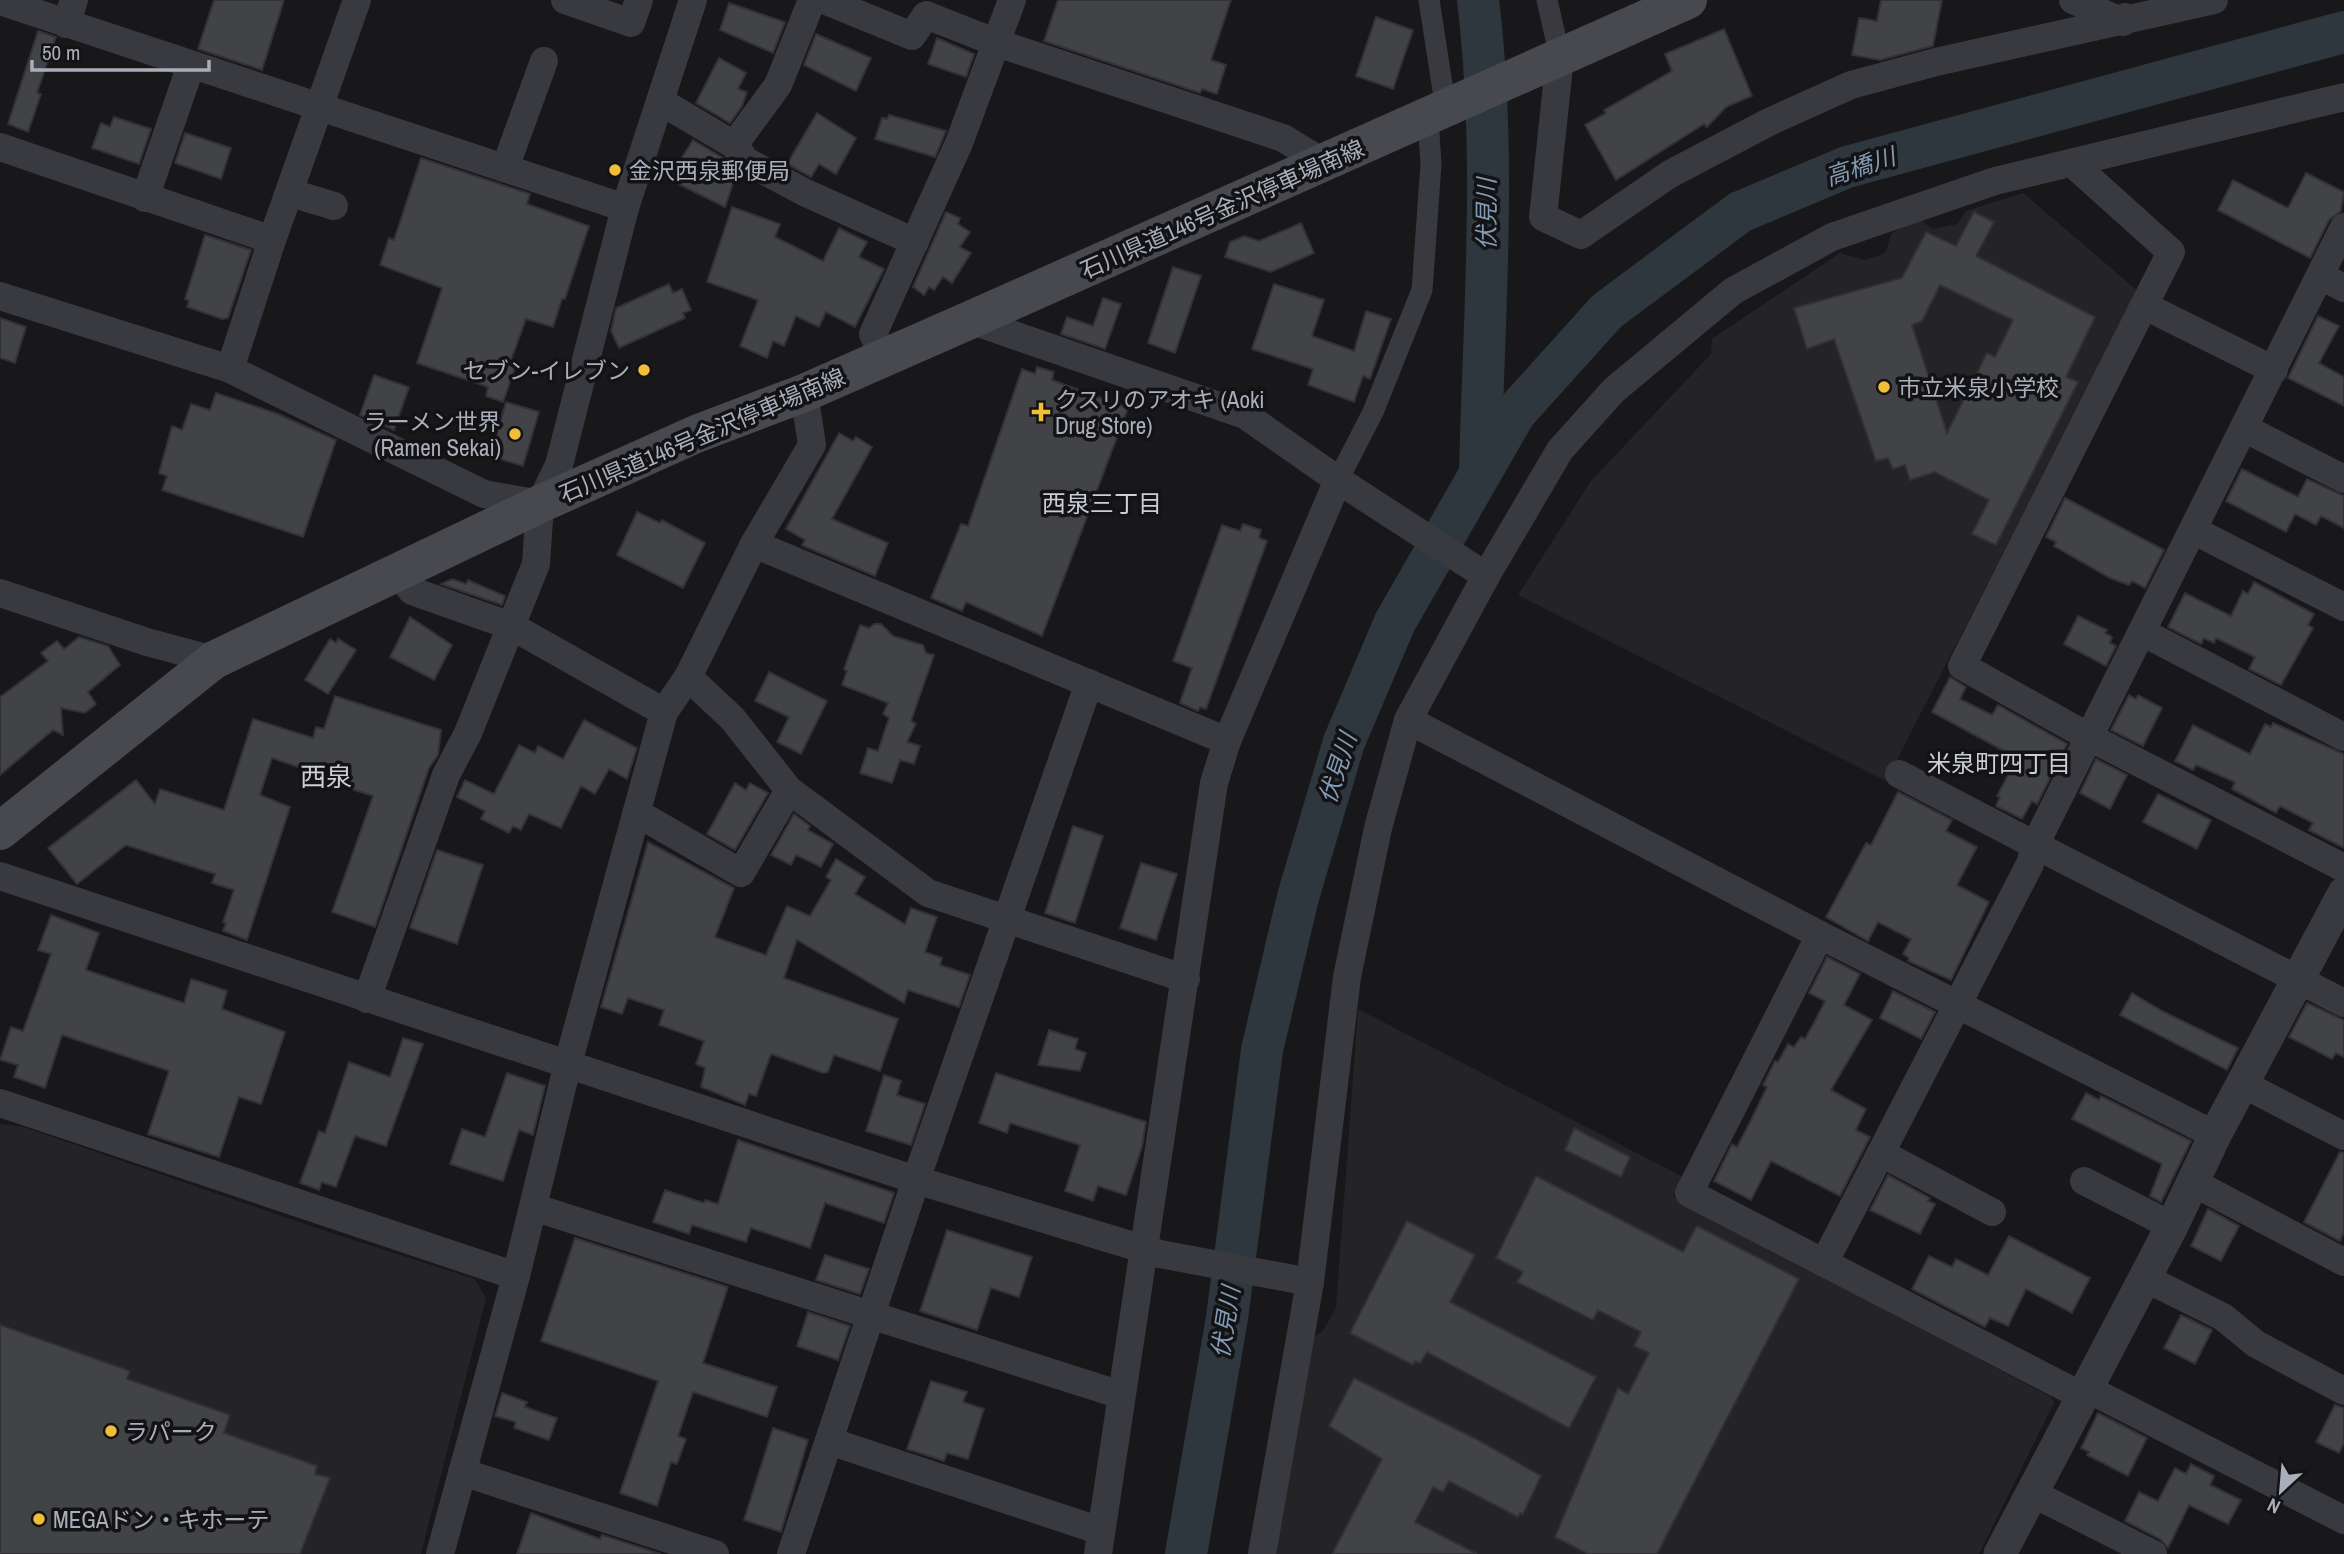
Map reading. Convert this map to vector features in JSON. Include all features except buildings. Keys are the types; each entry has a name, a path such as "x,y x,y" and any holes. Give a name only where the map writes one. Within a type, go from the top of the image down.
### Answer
{"main road":[{"path":"1560,57 1640,9 1688,0"},
{"name":"石川県道146号金沢停車場南線","path":"0,831 214,660 540,504 696,434 804,393 1437,114 1560,57"}],"street":[{"path":"230,369 272,240 291,193 357,0"},
{"path":"565,0 631,23 639,0"},
{"path":"367,999 446,775 468,733 536,564 540,504 559,465 625,208 693,0"},
{"path":"734,145 778,85 812,0"},
{"path":"824,0 912,36 926,15 997,43 1283,138 1324,163"},
{"path":"885,357 873,334 959,143 1012,0"},
{"path":"829,1441 1100,1542 1121,1395 1151,1252 1214,783 1227,741 1373,412 1422,290 1437,114 1429,0"},
{"path":"1547,0 1560,57 1543,217 1581,235 1670,174 1769,122 1851,85 2128,11 2214,0"},
{"path":"2073,0 2128,11"},
{"path":"0,1 70,12 191,65 625,208"},
{"path":"505,168 544,61"},
{"path":"145,198 191,65"},
{"path":"660,101 734,145 746,161 806,193 915,242"},
{"path":"1262,1554 1348,977 1378,828 1408,720 1480,571 1560,450 1614,390 1733,291 1832,237 1995,181 2342,101"},
{"path":"0,146 272,240"},
{"path":"2000,1554 2344,889 2089,737 1962,666 2171,253 2072,163"},
{"path":"291,193 334,206"},
{"path":"1824,1263 2030,864 2035,845 2274,370 2333,282 2344,227"},
{"path":"0,296 230,369 484,494 540,504"},
{"path":"2145,306 2274,370"},
{"path":"970,320 1245,415 1342,483 1480,571"},
{"path":"440,1554 516,1276 567,1066 664,712 688,677 754,544 812,445 804,393"},
{"path":"2244,428 2344,479"},
{"path":"2193,530 2344,607"},
{"path":"754,544 1227,741"},
{"path":"397,572 412,591 511,626 664,712"},
{"path":"0,593 148,642 214,660"},
{"path":"2142,632 2344,737"},
{"path":"688,677 732,718 789,790 928,893 1186,979"},
{"path":"791,1554 916,1180 1089,683"},
{"path":"1408,720 1819,935 2215,1135"},
{"path":"1899,774 2344,1003"},
{"path":"637,813 741,873 789,790"},
{"path":"0,876 916,1180 1151,1252 1302,1281"},
{"path":"1819,935 1689,1193 1824,1263 2344,1520"},
{"path":"2243,1084 2344,1136"},
{"path":"0,1103 516,1276"},
{"path":"1881,1153 1992,1212"},
{"path":"2084,1181 2172,1226"},
{"path":"2194,1183 2344,1262"},
{"path":"533,1207 1121,1395"},
{"path":"2145,1278 2223,1318 2256,1344 2344,1391"},
{"path":"462,1472 715,1554"},
{"path":"2032,1493 2153,1554"}],"shaded area":[{"path":"2023,193 2138,291 1886,781 1518,595 1591,481 1711,354 1712,339 1840,253 1865,260 1885,253 1892,233 1918,218 1933,229 1957,224 1966,211"},
{"path":"1358,1009 1683,1177 1673,1197 2051,1397 2054,1403 1979,1554 1272,1554 1310,1338 1322,1332 1336,1308"},
{"path":"0,1124 24,1127 319,1229 475,1279 486,1298 421,1554 0,1554"}],"waterway":[{"name":"伏見川","path":"1478,0 1484,58 1488,176 1480,470"},
{"name":"伏見川","path":"1186,1554 1227,1318 1262,1050 1298,897 1344,742 1395,622 1515,413 1607,311 1740,212 1847,167 2344,32"}],"place":[{"name":"金沢西泉郵便局","path":"615,170"},
{"name":"セブン-イレブン","path":"644,370"},
{"name":"市立米泉小学校","path":"1884,387"},
{"name":"クスリのアオキ (Aoki Drug Store)","path":"1041,412"},
{"name":"ラーメン世界 (Ramen Sekai)","path":"515,434"},
{"name":"ラパーク","path":"111,1431"},
{"name":"MEGAドン・キホーテ","path":"39,1519"}],"district":[{"name":"西泉三丁目","path":"1102,503"},
{"name":"米泉町四丁目","path":"1999,763"},
{"name":"西泉","path":"326,776"}],"water label":[{"name":"高橋川","path":"1860,166"}]}
